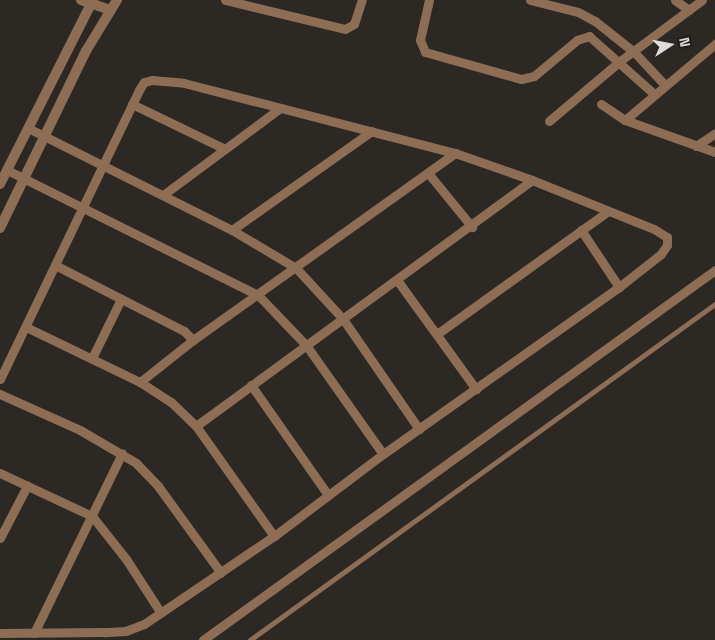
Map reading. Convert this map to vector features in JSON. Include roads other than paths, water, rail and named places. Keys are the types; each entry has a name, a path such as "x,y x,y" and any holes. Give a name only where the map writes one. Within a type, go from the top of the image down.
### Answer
{"street":[{"path":"0,228 45,136 110,10 117,0"},
{"path":"225,0 345,29 354,24 362,0"},
{"path":"429,0 420,45 433,55 520,79 534,76 576,40 589,36 620,61 654,94"},
{"path":"530,0 587,16 634,52 665,85"},
{"path":"675,0 689,10"},
{"path":"549,121 620,61 702,0"},
{"path":"0,184 88,1 110,10"},
{"path":"625,120 715,44"},
{"path":"0,379 144,82 166,80 456,153 532,180 664,234 667,242 661,254 619,287 383,454 274,536 161,612 126,630 0,633"},
{"path":"132,104 225,149"},
{"path":"601,104 625,120 715,152"},
{"path":"163,195 280,108"},
{"path":"28,128 232,230 296,268 343,319 419,429"},
{"path":"232,230 372,131"},
{"path":"696,146 715,133"},
{"path":"140,382 194,340 456,153"},
{"path":"7,170 258,295 306,346 383,454"},
{"path":"428,173 472,227"},
{"path":"196,426 472,227 532,180"},
{"path":"437,334 607,212"},
{"path":"581,230 619,287"},
{"path":"55,265 184,331 194,340"},
{"path":"203,640 715,270"},
{"path":"397,280 476,389"},
{"path":"92,358 121,299"},
{"path":"26,326 140,382 171,402 196,426 274,536"},
{"path":"252,385 328,495"},
{"path":"0,394 122,453 158,486 221,573"},
{"path":"34,633 122,453"},
{"path":"0,473 92,516 126,559 161,612"},
{"path":"0,538 26,486"}],"lane":[{"path":"250,640 715,304"}]}
